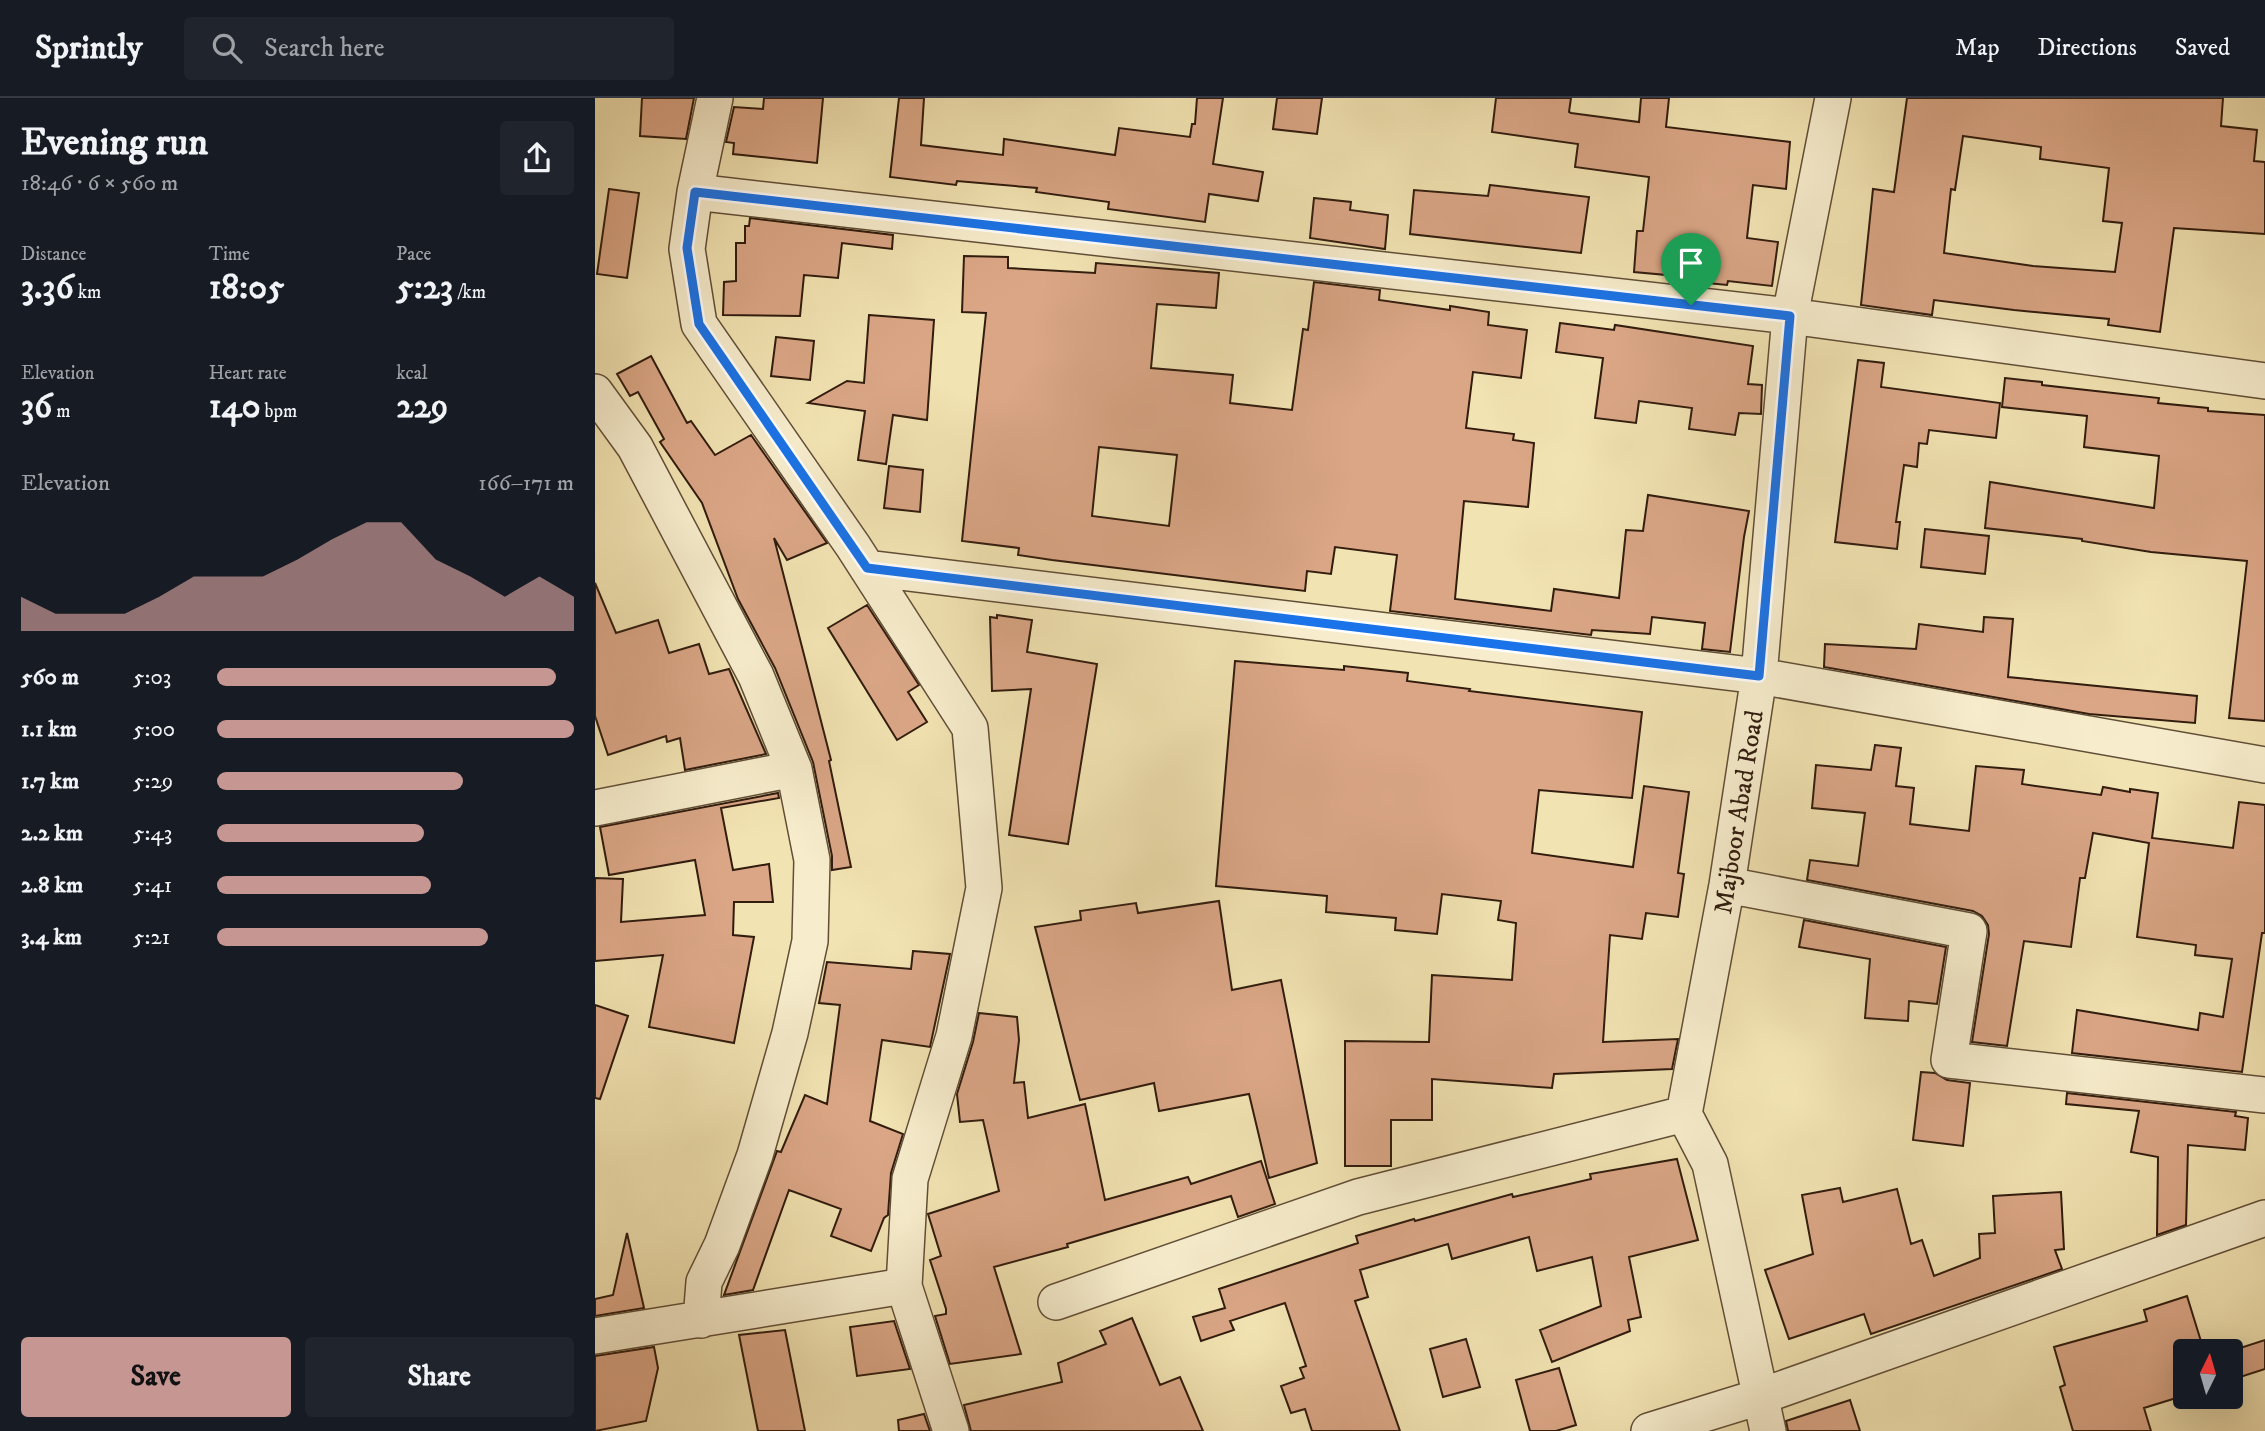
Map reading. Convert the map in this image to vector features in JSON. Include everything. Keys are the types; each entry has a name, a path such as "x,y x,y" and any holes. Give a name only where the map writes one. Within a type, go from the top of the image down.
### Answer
{"street":[{"path":"715,98 695,192 687,248 699,324 867,568 969,728 984,888 954,1036 910,1180 904,1286 951,1431"},
{"name":"Majboor Abad Road","path":"1684,1114 1727,885 1759,676 1790,316 1833,98"},
{"path":"695,192 1790,316 2265,381"},
{"path":"595,392 606,424 635,447 756,676 794,769 812,860 810,941 790,1032 755,1155 722,1245 704,1282 701,1320"},
{"path":"867,568 1759,676 2265,765"},
{"path":"595,808 794,769"},
{"path":"1727,885 1969,931 1949,1060 2265,1095"},
{"path":"1056,1302 1358,1196 1684,1114 1710,1164 1768,1431"},
{"path":"1649,1431 1759,1397 2265,1218"},
{"path":"595,1336 904,1286"}],"building":[{"path":"642,98 694,98 686,139 640,136"},
{"path":"764,98 823,98 817,163 733,154 734,143 726,142 734,107 763,109"},
{"path":"899,98 924,98 921,145 1003,155 1004,139 1115,155 1119,128 1190,137 1192,124 1195,124 1197,98 1223,98 1213,164 1263,172 1258,201 1209,194 1205,222 1108,209 1109,202 1036,192 1037,188 957,181 956,185 890,177"},
{"path":"1277,98 1322,98 1317,134 1273,129"},
{"path":"1496,98 1571,98 1571,113 1639,122 1641,98 1669,98 1666,127 1790,142 1786,189 1753,185 1747,238 1778,242 1772,286 1728,281 1727,285 1698,282 1699,278 1634,272 1637,231 1643,231 1649,177 1575,167 1578,144 1492,132"},
{"path":"1907,98 2223,98 2221,126 2257,130 2254,161 2265,162 2265,234 2174,228 2160,332 2108,325 2109,319 1934,300 1932,315 1861,305 1873,189 1894,192","holes":["1963,136 2041,147 2040,159 2109,168 2103,221 2122,223 2115,272 2033,266 1944,253 1951,189 1955,190"]},
{"path":"1490,185 1589,197 1581,253 1410,234 1414,190 1488,196"},
{"path":"609,189 639,193 627,278 597,274"},
{"path":"1314,198 1351,202 1350,210 1388,215 1385,249 1310,238"},
{"path":"750,218 893,235 892,249 842,243 838,278 804,275 800,316 723,315 724,282 736,281 736,243 745,243 745,226 749,226"},
{"path":"964,256 1008,257 1008,268 1095,273 1096,263 1219,273 1216,308 1157,304 1151,368 1233,375 1230,403 1292,410 1303,329 1308,330 1314,282 1380,290 1379,300 1450,310 1450,306 1489,312 1488,325 1527,330 1521,378 1473,372 1466,428 1514,434 1513,440 1534,443 1528,507 1464,501 1455,599 1551,611 1554,589 1619,598 1626,530 1643,531 1648,495 1749,511 1730,652 1702,649 1705,623 1652,617 1650,634 1592,630 1591,635 1390,611 1397,555 1335,547 1331,574 1307,571 1305,591 1052,560 1018,555 1019,548 962,541 986,313 962,312","holes":["1099,447 1177,455 1169,526 1092,516"]},
{"path":"869,315 934,320 927,420 893,415 886,464 858,460 865,411 808,403 847,381 864,383"},
{"path":"1560,323 1614,330 1615,325 1753,346 1748,384 1762,385 1761,414 1739,413 1735,435 1689,429 1692,408 1639,401 1636,423 1595,418 1603,358 1556,352"},
{"path":"776,337 814,341 810,380 771,376"},
{"path":"651,356 687,423 691,421 715,455 751,435 827,543 787,560 774,538 831,760 829,761 851,867 832,870 832,856 813,762 775,668 738,599 702,503 660,442 664,439 638,392 630,396 617,374"},
{"path":"1858,360 1884,363 1881,387 2000,403 1996,438 1929,430 1927,444 1919,443 1917,467 1904,465 1896,522 1900,522 1897,549 1835,542"},
{"path":"2005,378 2042,382 2042,385 2159,398 2158,403 2208,408 2208,411 2265,415 2265,721 2229,718 2247,561 2151,552 2082,539 1985,528 1990,482 2154,508 2159,456 2084,447 2087,416 2002,407"},
{"path":"889,466 923,470 920,512 884,508"},
{"path":"1925,529 1989,536 1985,574 1921,567"},
{"path":"595,583 616,633 658,620 669,653 699,644 709,674 729,669 766,754 685,770 680,738 667,742 666,736 608,755 595,716"},
{"path":"867,605 919,685 908,692 927,722 897,740 828,628"},
{"path":"997,615 1032,620 1027,652 1097,664 1068,844 1009,835 1031,689 992,691 990,617 997,618"},
{"path":"1984,617 2013,619 2008,677 2197,696 2195,723 2089,714 1824,667 1825,644 1916,649 1919,624 1983,632"},
{"path":"1235,661 1344,670 1344,666 1408,673 1407,681 1642,712 1632,798 1539,790 1532,853 1633,867 1644,786 1689,792 1678,873 1684,874 1678,917 1646,913 1642,939 1610,935 1603,1042 1678,1039 1672,1069 1554,1074 1552,1088 1432,1079 1432,1120 1391,1120 1391,1166 1345,1166 1345,1041 1429,1042 1432,975 1512,980 1516,923 1498,920 1501,901 1442,894 1437,934 1395,930 1396,918 1326,912 1327,896 1216,886"},
{"path":"1875,745 1901,748 1896,786 1914,788 1910,824 1969,831 1976,766 2024,770 2022,784 2101,795 2103,787 2158,793 2152,838 2233,848 2239,802 2265,805 2265,933 2262,933 2242,1072 2072,1053 2077,1010 2198,1030 2200,1013 2223,1017 2232,959 2195,955 2196,945 2137,937 2149,843 2093,833 2085,878 2080,878 2071,947 2024,941 2007,1046 1972,1042 1989,934 1988,925 1982,916 1973,911 1807,880 1810,860 1858,866 1865,813 1812,808 1816,765 1871,770"},
{"path":"778,793 779,798 721,808 733,870 769,864 773,902 734,902 733,935 754,937 734,1043 649,1027 663,955 595,961 595,878 623,879 621,922 705,915 695,860 609,875 600,827"},
{"path":"1219,901 1232,990 1281,980 1317,1163 1269,1178 1249,1094 1159,1111 1154,1083 1080,1100 1035,927 1081,920 1080,911 1136,903 1138,913"},
{"path":"1804,920 1946,947 1937,1004 1909,1001 1908,1021 1865,1018 1870,959 1799,947"},
{"path":"913,951 950,954 930,1047 882,1040 870,1121 903,1134 891,1173 888,1215 884,1218 871,1251 831,1236 841,1209 789,1190 753,1290 724,1295 777,1151 781,1152 805,1095 827,1104 840,1005 819,1003 827,962 911,969"},
{"path":"595,1005 628,1016 600,1099 595,1098"},
{"path":"979,1013 1017,1017 1019,1040 1014,1083 1024,1082 1028,1118 1085,1104 1105,1200 1188,1177 1191,1184 1261,1161 1275,1204 1238,1217 1231,1196 994,1267 1021,1354 950,1364 935,1316 946,1314 946,1309 930,1260 941,1256 928,1214 999,1191 983,1120 960,1122 957,1094"},
{"path":"1921,1072 1935,1073 1947,1080 1970,1083 1963,1146 1913,1140"},
{"path":"2067,1093 2236,1112 2235,1116 2248,1118 2245,1150 2188,1145 2186,1225 2157,1235 2158,1157 2131,1152 2139,1111 2066,1104"},
{"path":"1677,1159 1698,1240 1629,1257 1641,1317 1628,1320 1630,1331 1552,1362 1540,1330 1601,1306 1592,1257 1537,1271 1529,1237 1452,1259 1448,1244 1360,1270 1368,1297 1355,1301 1400,1431 1312,1431 1305,1409 1291,1413 1281,1386 1304,1378 1300,1368 1306,1366 1285,1303 1230,1321 1234,1330 1201,1341 1193,1317 1225,1308 1219,1289 1358,1243 1356,1236 1512,1194 1513,1197 1591,1179 1590,1174"},
{"path":"1840,1188 1843,1202 1897,1189 1911,1244 1922,1240 1934,1276 1980,1258 1979,1234 1995,1233 1993,1196 2061,1192 2064,1249 2055,1250 2062,1269 1871,1334 1864,1314 1789,1339 1765,1270 1813,1254 1802,1195"},
{"path":"627,1233 644,1308 595,1316 595,1299 613,1295"},
{"path":"2187,1296 2200,1339 2173,1339 2173,1399 2144,1408 2151,1431 2073,1431 2060,1387 2065,1385 2054,1347 2147,1321 2144,1310"},
{"path":"1132,1318 1160,1385 1180,1377 1203,1431 971,1431 964,1405 1062,1382 1058,1363 1106,1344 1100,1331"},
{"path":"894,1321 910,1369 857,1376 850,1327"},
{"path":"785,1330 805,1431 758,1431 739,1335"},
{"path":"1466,1339 1480,1387 1443,1397 1430,1349"},
{"path":"2265,1340 2265,1369 2243,1376 2243,1347"},
{"path":"654,1347 658,1368 646,1421 595,1431 595,1356"},
{"path":"1559,1368 1576,1425 1556,1431 1530,1431 1516,1380"},
{"path":"1850,1400 1860,1431 1788,1431 1786,1421"},
{"path":"924,1414 930,1431 899,1431 898,1420"}],"route":[{"path":"695,192 1691,305 1790,316 1759,676 867,568 699,324 687,248 695,192"}]}
